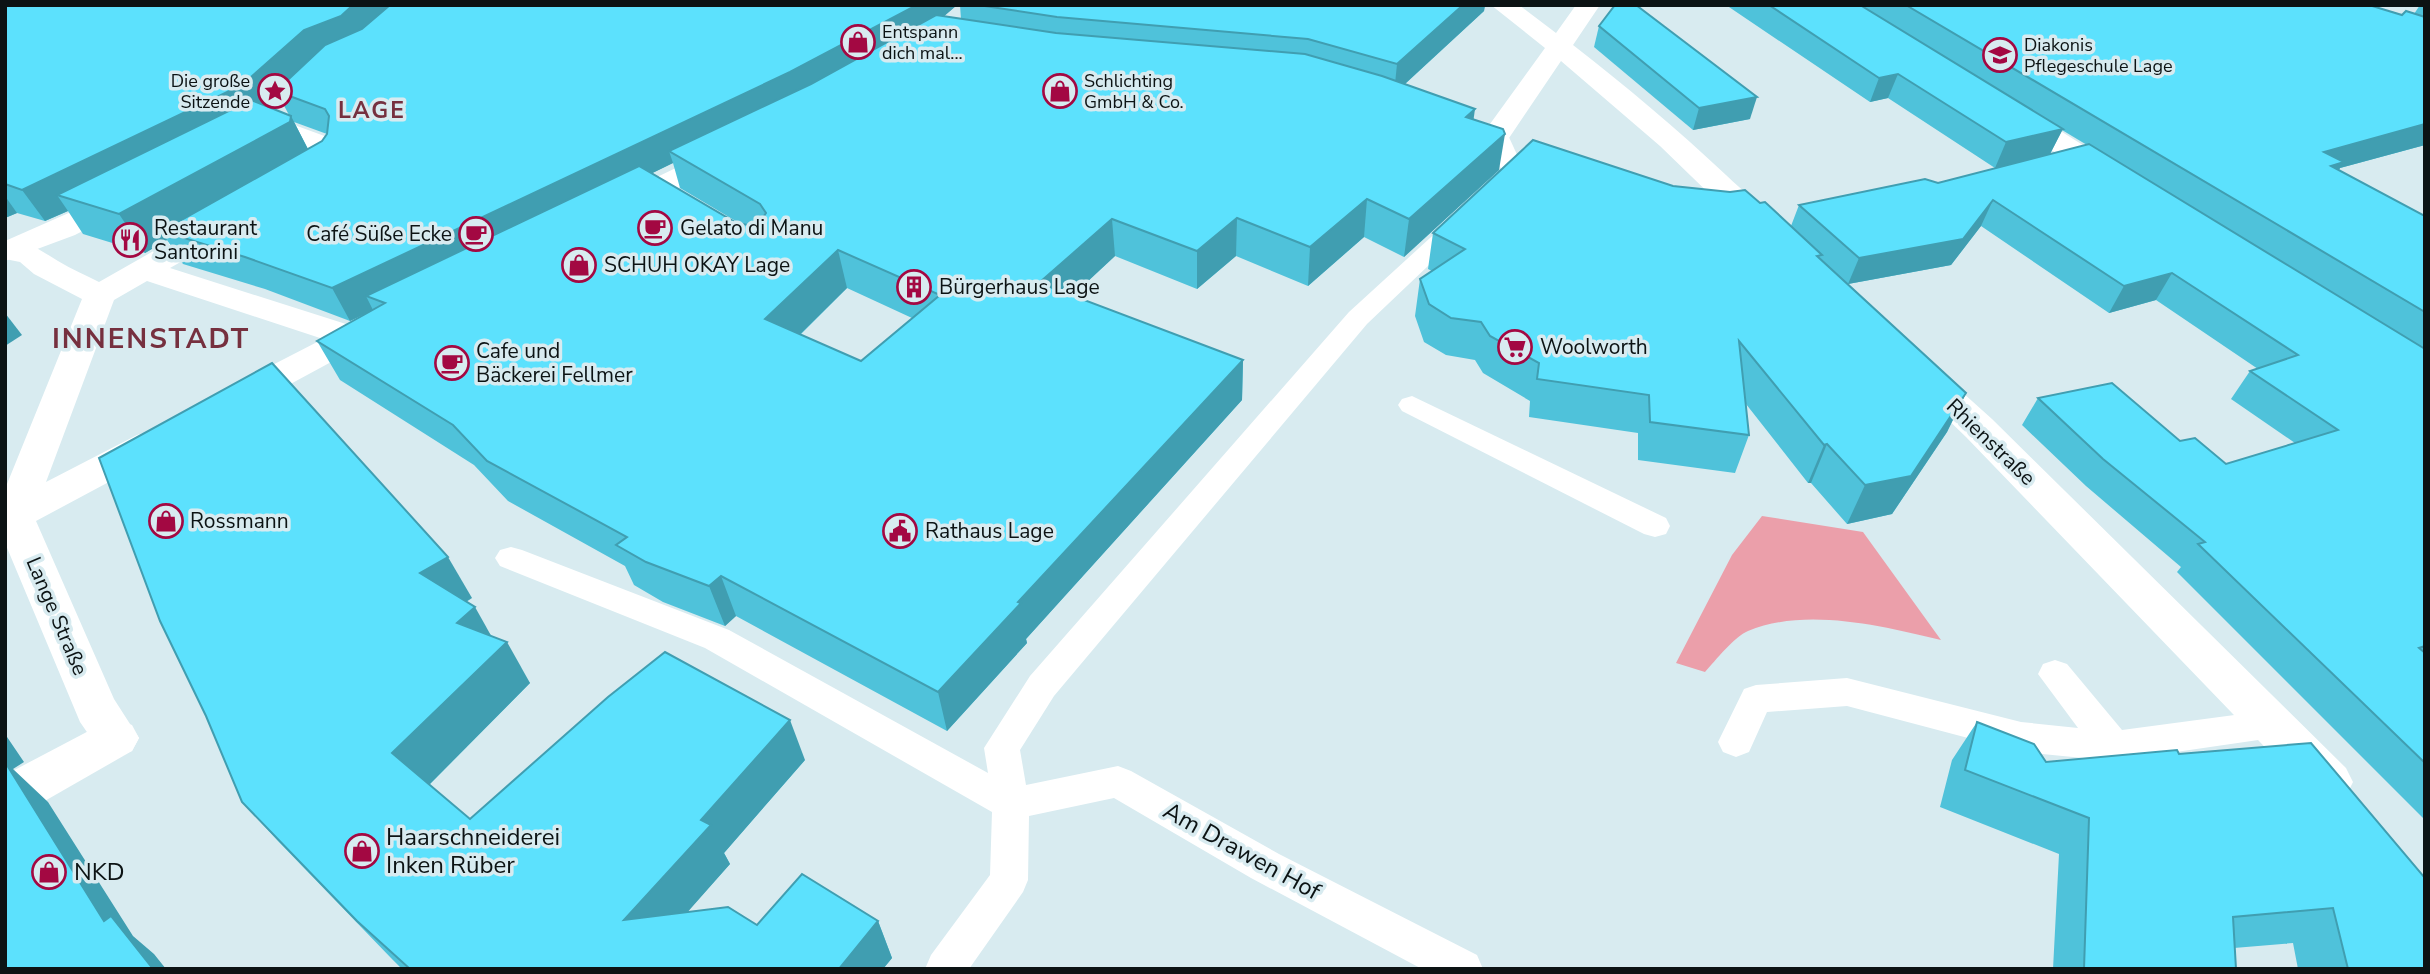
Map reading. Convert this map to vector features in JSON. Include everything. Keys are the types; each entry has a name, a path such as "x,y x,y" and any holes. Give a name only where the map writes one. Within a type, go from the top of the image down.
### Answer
{"street":[{"path":"1503,5 1561,47 1703,166 1787,251"},
{"path":"1433,116 1497,135 1588,5"},
{"path":"1989,99 2141,193"},
{"path":"268,123 328,147 326,166 279,192"},
{"path":"594,218 667,196 749,141"},
{"path":"2044,167 2083,157"},
{"path":"9,252 149,186"},
{"path":"14,516 100,295 244,212"},
{"path":"9,252 30,254 45,267 100,295"},
{"path":"153,265 352,337"},
{"path":"14,516 389,318"},
{"name":"Rhienstraße","path":"1896,352 1979,428 2358,810"},
{"name":"Lange Straße","path":"5,799 116,737 96,709 14,516"}],"lane":[{"path":"945,969 1009,880 1011,804 1002,748 1042,686 1358,318 1514,172 1497,135"},
{"path":"1412,405 1655,526"},
{"path":"511,558 718,639 1011,804"},
{"path":"2054,674 2114,746"},
{"path":"1736,742 1756,699 1847,692 2021,737 2114,746 2272,724"},
{"name":"Am Drawen Hof","path":"1011,804 1118,782 1265,866 1463,969"}],"shaded area":[{"path":"1762,516 1863,532 1941,640 1844,621 1794,620 1748,631 1725,649 1705,672 1676,663 1732,555"}],"building":[{"path":"5,5 353,5 341,16 304,30 242,85 22,190 5,184"},
{"path":"390,5 917,5 790,72 332,288 162,231 322,141 327,134 329,116 325,109 276,91 325,45 362,29"},
{"path":"978,5 1463,5 1397,64 1308,39 1057,17"},
{"path":"1615,5 1636,5 1757,97 1699,108 1599,26"},
{"path":"1769,5 1860,5 2063,129 2006,142 1898,74 1879,78"},
{"path":"1906,5 2369,5 2402,15 2406,11 2425,17 2425,124 2324,152 2344,162 2331,166 2425,216 2425,312"},
{"path":"936,15 1056,33 1305,54 1382,76 1475,109 1466,117 1503,129 1505,134 1409,219 1367,199 1310,247 1237,218 1197,251 1112,219 1039,283 1243,360 938,692 721,576 709,586 646,562 616,545 627,537 487,461 453,425 317,341 385,303 366,296 639,166 735,222 747,225 759,223 766,213 760,204 669,151 811,84","holes":["838,250 940,295 861,361 765,319"]},
{"path":"251,100 291,116 290,122 119,214 57,195"},
{"path":"1533,140 1673,186 1730,192 1745,190 1760,203 1765,202 1822,255 1817,256 1966,393 1911,476 1865,485 1827,444 1824,445 1739,341 1749,435 1650,422 1649,395 1537,379 1539,363 1490,336 1481,322 1451,318 1429,304 1420,279 1465,249 1433,233"},
{"path":"2089,144 2425,349 2425,646 2419,648 2425,653 2425,763 2198,544 2205,542 2103,459 2038,398 2112,383 2180,441 2195,438 2226,464 2338,430 2250,371 2298,355 2172,273 2124,286 1993,200 1963,239 1859,258 1799,205 1925,179 1938,183"},
{"path":"272,363 448,557 420,573 475,607 457,623 507,642 392,753 470,819 608,697 665,652 790,720 701,820 711,825 624,920 728,907 757,925 802,874 878,921 839,969 410,969 357,921 242,802 206,716 160,621 99,458"},
{"path":"1977,722 2034,744 2046,762 2177,750 2179,754 2311,743 2425,878 2425,969 2348,969 2333,908 2233,917 2236,969 2084,969 2089,818 1965,770"},
{"name":"NKD","path":"5,762 104,921 111,916 153,969 5,969"}],"place":[{"name":"Entspann dich mal...","path":"858,42"},
{"name":"Diakonis Pflegeschule Lage","path":"2000,55"},
{"name":"Die große Sitzende","path":"275,91"},
{"name":"Schlichting GmbH & Co.","path":"1060,91"},
{"name":"Gelato di Manu","path":"655,228"},
{"name":"Café Süße Ecke","path":"476,234"},
{"name":"Restaurant Santorini","path":"130,240"},
{"name":"SCHUH OKAY Lage","path":"579,265"},
{"name":"Bürgerhaus Lage","path":"914,287"},
{"name":"Woolworth","path":"1515,347"},
{"name":"Cafe und Bäckerei Fellmer","path":"452,363"},
{"name":"Rossmann","path":"166,521"},
{"name":"Rathaus Lage","path":"900,531"},
{"name":"Haarschneiderei Inken Rüber","path":"362,851"},
{"name":"NKD","path":"49,872"}],"district":[{"name":"LAGE","path":"372,110"},
{"name":"INNENSTADT","path":"151,339"}]}
